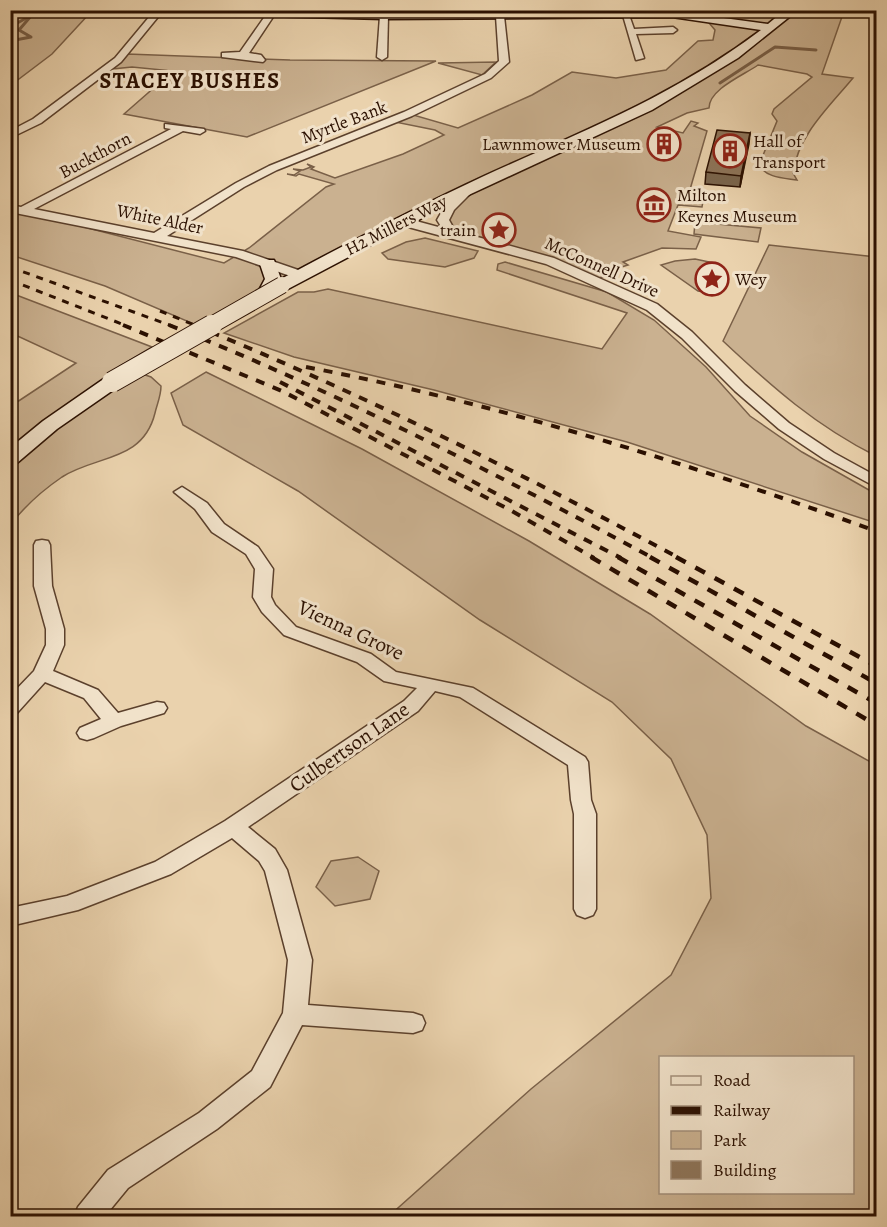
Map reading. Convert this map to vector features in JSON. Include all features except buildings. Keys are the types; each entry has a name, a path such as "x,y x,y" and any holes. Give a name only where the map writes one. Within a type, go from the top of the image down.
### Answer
{"street":[{"name":"H2 Millers Way","path":"10,459 50,425 112,382 300,275 401,221 640,111 693,82 750,44 793,10"},
{"path":"10,135 37,121 118,60 152,11 384,16 440,13 500,16 571,13 706,14 771,28"},
{"path":"243,56 271,14"},
{"path":"625,14 639,58"},
{"path":"382,57 384,16"},
{"name":"Myrtle Bank","path":"157,237 240,185 276,166 382,126 488,76 504,62 500,16"},
{"path":"736,22 752,29 756,34 750,44"},
{"path":"632,32 673,30"},
{"path":"225,55 258,57 260,60"},
{"path":"164,125 200,131"},
{"name":"Buckthorn","path":"24,210 181,128"},
{"path":"464,238 450,231 443,220 449,208 469,189"},
{"name":"White Alder","path":"10,208 239,254 300,275"},
{"name":"McConnell Drive","path":"401,221 550,261 652,307 687,335 740,388 784,426 876,482"},
{"path":"268,264 274,290"},
{"name":"Vienna Grove","path":"183,492 201,506 218,528 252,551 264,569 262,597 268,608 290,631 364,658 391,677 431,684"},
{"path":"10,708 42,674 55,645 55,629 43,586 42,545"},
{"path":"42,674 91,694 114,721"},
{"path":"431,684 466,692 578,762 580,800 585,814 585,909"},
{"name":"Culbertson Lane","path":"10,917 70,904 164,868 233,827 411,706 431,684"},
{"path":"87,733 114,721 157,708"},
{"path":"88,1216 118,1179 208,1121 261,1079 295,1014 300,960 276,870 267,855 233,827"},
{"path":"295,1014 413,1023"}],"green space":[{"path":"20,10 129,10 130,13 90,13 52,54 11,85 11,20"},
{"path":"743,10 772,11 763,16 775,11 844,11 822,74 853,78 816,122 801,146 793,173 797,180 771,175 759,165 777,121 772,114 774,109 812,77 807,74 758,65 721,89 711,101 709,108 687,113 657,127 683,133 691,121 698,123 694,126 707,131 689,193 704,196 702,207 678,205 668,231 701,237 696,249 662,248 623,262 628,265 612,270 585,258 614,273 594,280 550,261 464,238 443,220 458,198 203,328 105,286 11,255 10,208 224,263 249,248 326,187 334,184 299,174 296,176 287,174 294,175 300,171 293,169 303,170 311,167 307,164 314,167 311,169 335,178 403,154 444,135 435,130 395,122 410,114 458,128 532,95 572,72 616,78 666,70 698,41 713,40 715,30 704,17 730,21"},
{"path":"127,54 290,60 436,61 247,137 124,114 173,71 132,67 112,69"},
{"path":"496,62 482,75 438,63"},
{"path":"695,222 761,228 758,242 694,234"},
{"path":"425,238 478,251 474,258 445,267 388,259 382,253 406,242"},
{"path":"769,245 876,257 876,456 814,419 723,341"},
{"path":"695,259 719,264 717,272 709,273 706,285 714,286 709,293 698,291 661,265"},
{"path":"505,262 607,292 654,320 706,367 750,416 802,452 876,494 876,523 627,442 434,390 294,357 224,333 298,292 328,289 602,349 627,313 497,270 498,264"},
{"path":"11,293 152,347 120,366 151,377 161,386 159,400 149,429 140,441 117,455 62,477 48,487 11,524 11,406 76,363 11,333"},
{"path":"206,372 362,449 529,541 650,614 806,726 876,765 876,1216 389,1216 531,1089 671,975 711,898 707,835 671,759 612,702 480,620 298,491 183,425 171,393"},
{"path":"358,857 379,871 370,899 335,906 316,887 331,861"}],"waterway":[{"path":"10,27 41,10"},
{"path":"10,41 31,37 19,30 31,16"},
{"path":"720,83 775,47 816,50"}],"railway":[{"path":"10,267 172,326"},
{"path":"10,280 127,326"},
{"path":"160,311 197,326"},
{"path":"123,325 282,391 510,510 594,558"},
{"path":"169,325 354,406 534,495 653,558"},
{"path":"194,325 318,378 440,435 679,558"},
{"path":"306,367 522,417 666,460 876,531"},
{"path":"280,382 621,558"},
{"path":"591,557 876,725"},
{"path":"618,557 876,703"},
{"path":"650,557 876,683"},
{"path":"676,557 876,666"}],"place":[{"name":"Lawnmower Museum","path":"664,144"},
{"name":"Hall of Transport","path":"730,151"},
{"name":"Milton Keynes Museum","path":"654,205"},
{"name":"train","path":"499,230"},
{"name":"Wey","path":"712,279"}],"district":[{"name":"STACEY BUSHES","path":"190,81"}]}
